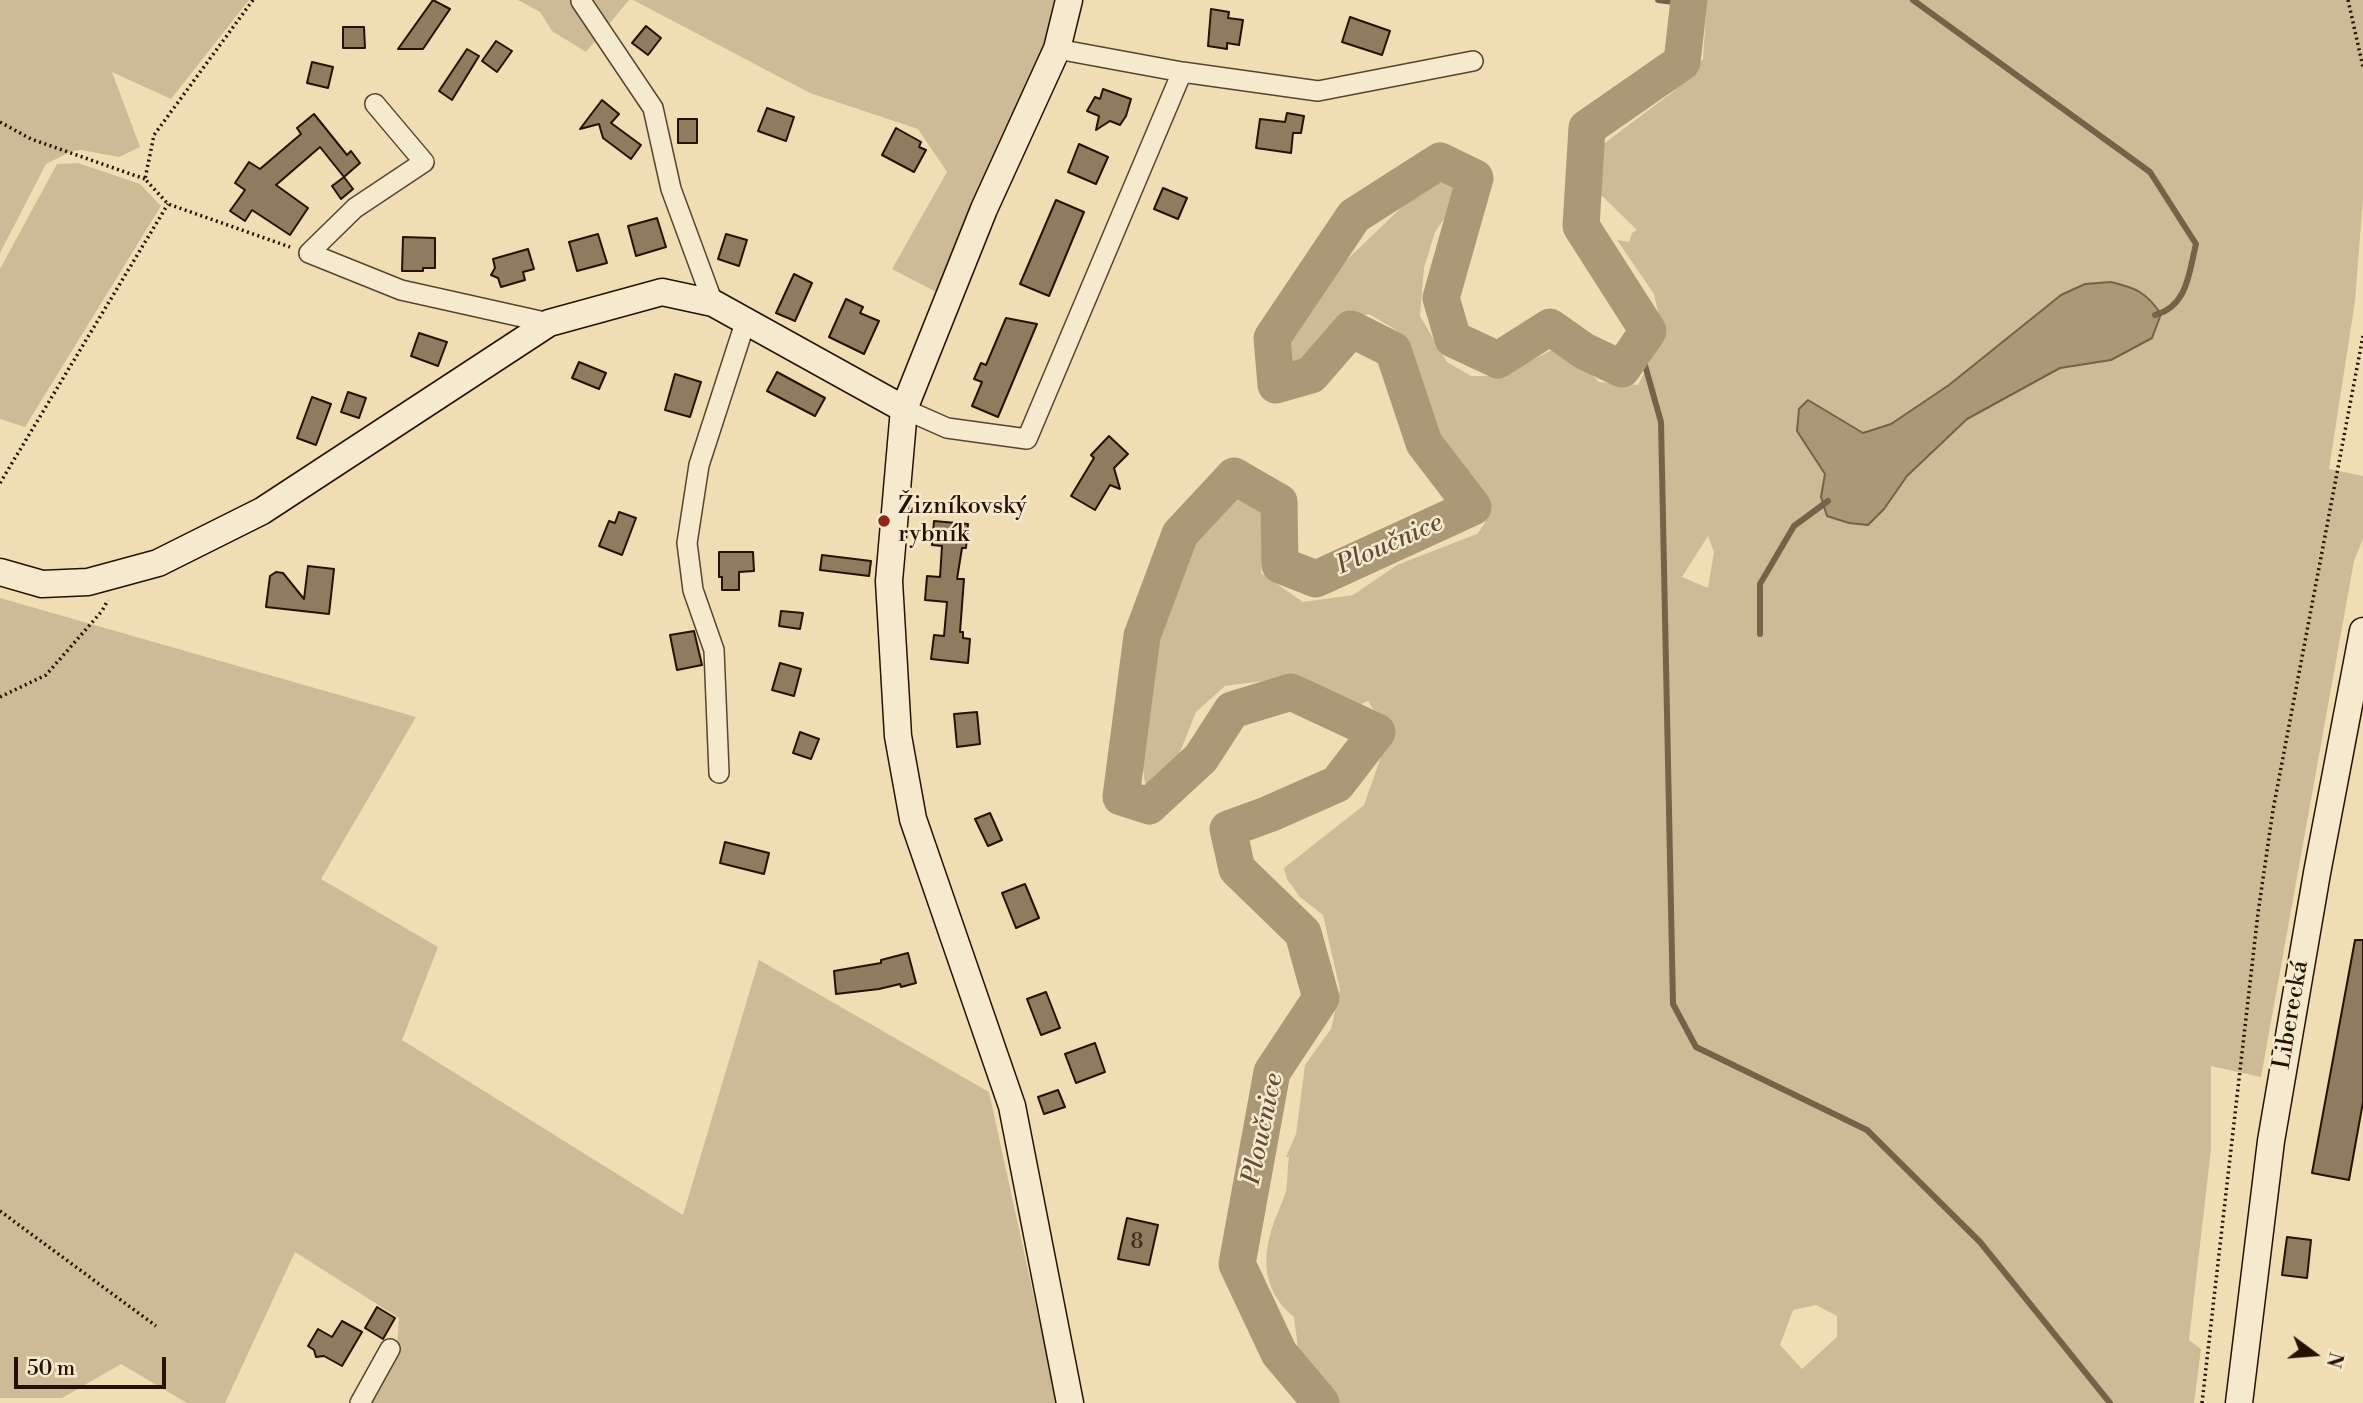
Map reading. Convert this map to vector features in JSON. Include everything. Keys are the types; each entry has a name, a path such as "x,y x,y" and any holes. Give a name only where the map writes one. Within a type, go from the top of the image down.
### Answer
{"street":[{"path":"1069,0 1057,49 984,209 904,409 889,581 898,736 913,819 1012,1106 1070,1403"},
{"path":"581,1 653,108 671,189 713,303"},
{"path":"1057,49 1182,72 1318,91 1473,61"},
{"path":"0,572 42,584 88,582 158,563 262,511 548,323 662,292 713,303 904,409 947,428 1027,439 1182,72"},
{"path":"375,104 424,162 355,208 309,253 401,290 548,323"},
{"path":"719,773 714,650 693,590 687,543 699,466 746,320"},
{"name":"Liberecká","path":"2239,1403 2270,1141 2316,873 2363,631"},
{"path":"360,1403 390,1349"}],"path":[{"path":"145,179 154,135 253,0"},
{"path":"2348,0 2363,67"},
{"path":"0,122 31,139 145,179 168,204 309,253"},
{"path":"0,483 168,204"},
{"path":"2202,1403 2258,913 2271,823 2363,336"},
{"path":"0,697 46,675 102,611 121,573"},
{"path":"0,1211 156,1326"}],"shaded area":[{"path":"0,0 249,0 171,99 112,72 140,147 119,157 81,150 72,151 46,164 0,253"},
{"path":"518,0 629,0 586,52 552,31 540,12"},
{"path":"633,0 1056,0 1060,20 944,296 892,269 947,172 918,129 810,93"},
{"path":"1707,0 2363,0 2363,198 2355,301 2329,469 2363,476 2363,539 2354,561 2261,1077 2211,1066 2211,1149 2189,1340 2201,1349 2194,1403 1305,1403 1294,1317 1276,1297 1271,1285 1266,1261 1267,1249 1286,1191 1289,1157 1286,1157 1296,1134 1305,1065 1331,1029 1340,990 1323,915 1300,897 1287,879 1284,868 1364,805 1389,734 1368,701 1361,704 1287,678 1225,686 1196,712 1176,762 1146,790 1140,746 1169,570 1245,484 1254,487 1265,518 1261,573 1303,602 1353,595 1397,565 1477,534 1485,523 1484,492 1419,407 1407,344 1396,330 1369,314 1341,323 1294,372 1283,362 1310,295 1428,182 1460,178 1467,186 1435,232 1424,268 1420,316 1447,362 1471,376 1500,376 1562,345 1599,382 1638,385 1663,335 1654,294 1617,240 1629,242 1632,233 1637,230 1596,190 1594,151 1674,91 1703,59","holes":["2061,295 2111,360 2060,368 1967,419 1907,476 1884,509 1827,516 1821,497 1825,474 1863,433 1891,424 1949,385","1708,536 1714,552 1708,588 1682,577","1816,1305 1837,1316 1837,1337 1802,1369 1780,1345 1793,1310"]},
{"path":"78,163 140,184 161,206 25,427 0,419 0,269 57,164"},
{"path":"2111,282 2140,292 2156,307 2161,314 2152,338 2111,360 2060,368 1967,419 1907,476 1884,509 1868,525 1849,523 1827,516 1821,497 1825,474 1797,431 1799,409 1808,400 1863,433 1891,424 1949,385 2061,295 2085,284"},
{"path":"0,598 416,717 321,879 438,947 402,1040 683,1215 759,960 989,1092 1057,1403 366,1403 397,1347 399,1318 295,1252 225,1403 187,1403 121,1364 62,1398 0,1398"}],"building":[{"path":"433,0 450,9 423,49 398,49"},
{"path":"1211,9 1229,12 1228,18 1243,20 1239,45 1227,43 1227,49 1208,46"},
{"path":"1350,17 1390,31 1382,55 1342,42"},
{"path":"646,26 661,38 648,55 632,43"},
{"path":"343,27 364,27 365,48 343,48"},
{"path":"496,41 512,51 497,72 482,61"},
{"path":"467,49 479,56 452,100 439,91"},
{"path":"312,62 333,67 328,88 307,83"},
{"path":"1103,89 1131,99 1120,125 1110,121 1096,130 1099,116 1087,111 1095,97 1100,99"},
{"path":"602,100 619,114 611,123 641,145 631,159 603,138 599,124 580,129"},
{"path":"767,108 794,117 786,141 758,131"},
{"path":"1287,113 1304,116 1301,133 1293,133 1291,153 1256,148 1260,119 1285,122"},
{"path":"314,114 347,155 351,151 360,163 344,177 320,147 276,185 308,208 290,235 252,210 245,221 230,211 245,190 235,183 249,162 260,169 301,134 297,128"},
{"path":"678,119 697,119 697,143 678,143"},
{"path":"896,128 921,142 919,147 926,150 914,172 882,155"},
{"path":"1079,144 1108,157 1096,184 1068,172"},
{"path":"344,177 353,189 341,199 332,186"},
{"path":"1163,188 1187,198 1178,219 1154,209"},
{"path":"1056,200 1084,212 1049,296 1020,284"},
{"path":"657,218 666,247 636,256 628,226"},
{"path":"598,234 607,263 577,271 569,242"},
{"path":"726,234 747,240 739,266 718,259"},
{"path":"403,237 435,238 435,268 402,271"},
{"path":"528,249 534,269 523,272 525,280 501,287 498,278 491,275 495,268 493,259"},
{"path":"794,274 812,283 795,321 776,313"},
{"path":"846,299 863,307 860,313 879,321 864,354 829,337"},
{"path":"1006,318 1037,324 998,417 972,406 982,382 974,379 981,363 986,365"},
{"path":"419,333 447,342 438,366 411,356"},
{"path":"579,362 606,373 599,389 572,378"},
{"path":"777,372 825,398 815,416 767,391"},
{"path":"675,374 701,382 690,417 665,410"},
{"path":"348,392 366,398 359,418 341,412"},
{"path":"312,397 331,404 316,445 297,438"},
{"path":"1109,436 1128,454 1114,468 1120,489 1110,485 1095,510 1071,496 1094,458 1091,455"},
{"path":"619,512 636,518 622,555 599,546 609,521 615,523"},
{"path":"934,521 968,524 966,548 962,548 957,579 964,579 960,632 963,632 963,638 970,639 968,663 931,659 934,635 944,636 947,602 925,600 927,576 940,577 942,546 932,545"},
{"path":"719,552 753,552 754,571 739,572 739,590 722,590"},
{"path":"822,555 871,561 869,576 820,570"},
{"path":"308,566 334,569 329,614 266,607 270,576 276,572 283,573 304,599"},
{"path":"781,611 803,613 800,629 779,626"},
{"path":"694,631 702,665 677,670 670,635"},
{"path":"780,663 801,669 794,696 772,690"},
{"path":"977,712 980,744 957,747 954,714"},
{"path":"800,732 819,739 811,759 793,753"},
{"path":"990,813 1002,840 988,846 975,819"},
{"path":"725,842 769,853 764,874 720,863"},
{"path":"1025,884 1039,918 1016,928 1002,893"},
{"path":"2355,940 2363,940 2363,1102 2349,1180 2312,1173"},
{"path":"908,953 916,983 836,994 834,971 881,963 881,960"},
{"path":"1046,992 1060,1028 1041,1035 1027,999"},
{"path":"1095,1043 1105,1072 1076,1083 1065,1054"},
{"path":"1058,1090 1065,1107 1044,1114 1038,1097"},
{"path":"1127,1218 1158,1225 1149,1265 1118,1259"},
{"path":"2287,1237 2311,1240 2307,1278 2282,1275"},
{"path":"377,1307 395,1318 383,1339 365,1328"},
{"path":"342,1321 362,1332 342,1366 324,1356 316,1357 314,1350 308,1346 318,1329 332,1337"}],"waterway":[{"path":"1658,0 1689,4"},
{"name":"Ploučnice","path":"1321,1403 1279,1353 1237,1264 1272,1072 1321,998 1303,933 1237,869 1228,829 1337,784 1377,732 1291,692 1232,710 1201,758 1149,806 1121,797 1142,636 1180,534 1234,476 1279,502 1280,565 1316,579 1473,507 1424,443 1393,350 1351,329 1311,375 1276,385 1272,338 1354,216 1440,161 1475,178 1441,298 1453,339 1498,360 1550,327 1584,351 1622,369 1648,331 1581,226 1587,128 1682,62 1689,0"},
{"path":"1913,0 2150,172 2196,244 2189,276 2181,296 2166,311 2155,315"},
{"path":"1639,344 1661,422 1673,1004 1696,1047 1867,1130 1980,1242 2110,1403"},
{"path":"1760,634 1760,584 1794,526 1828,501"}],"place":[{"name":"Žizníkovský rybník","path":"884,521"}]}
